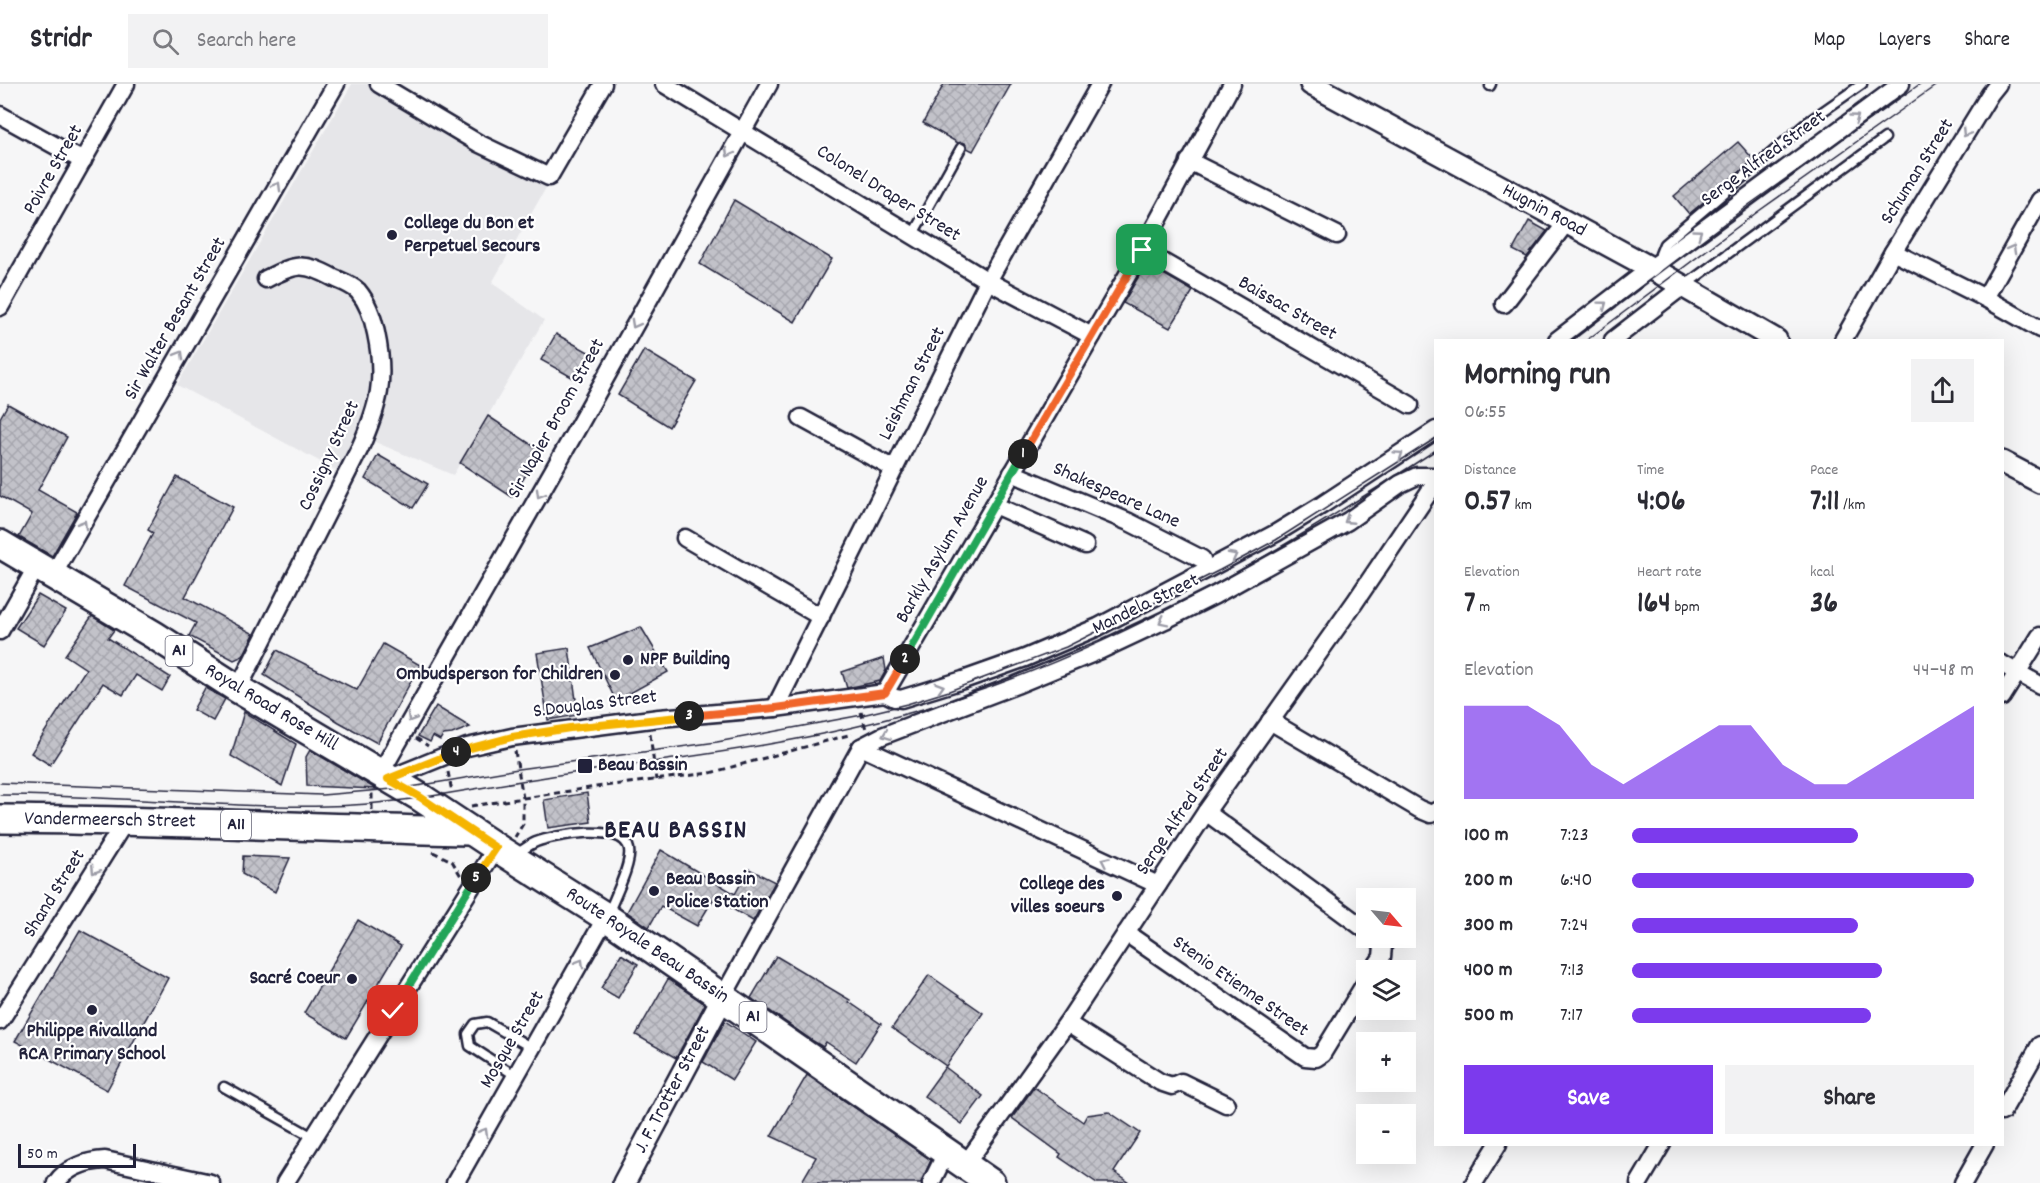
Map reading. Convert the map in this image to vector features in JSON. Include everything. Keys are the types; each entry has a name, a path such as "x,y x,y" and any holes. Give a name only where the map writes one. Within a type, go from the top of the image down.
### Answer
{"main road":[{"name":"Royal Road Rose Hill","path":"0,544 154,635 237,689 357,760"},
{"name":"Route Royale Beau Bassin","path":"357,760 429,803 606,917 991,1183"},
{"name":"Vandermeersch Street","path":"0,819 126,820 361,830 471,831"}],"street":[{"name":"Poivre Street","path":"0,307 126,84"},
{"name":"Sir Walter Besant Street","path":"0,631 45,570 336,84"},
{"path":"379,84 478,142 549,177 603,84"},
{"name":"Colonel Draper Street","path":"664,84 988,280 1092,336"},
{"name":"Sir Napier Broom Street","path":"384,776 404,731 578,427 769,84"},
{"name":"Leishman Street","path":"775,708 988,280 1100,84"},
{"name":"Barkly Asylum Avenue","path":"879,694 994,505 1142,250 1232,84"},
{"name":"Hugnin Road","path":"1311,84 1335,89 1566,223 1657,264 1683,286 1774,339"},
{"name":"Serge Alfred Street","path":"1558,339 1901,84"},
{"name":"Schuman Street","path":"1844,339 1893,252 1998,84"},
{"path":"0,115 82,161"},
{"path":"1189,161 1337,235"},
{"path":"1985,298 2039,202"},
{"path":"1504,304 1566,223"},
{"name":"Baissac Street","path":"1142,250 1410,405"},
{"path":"1893,252 1985,298 2040,329"},
{"name":"Cossigny Street","path":"237,689 360,448 374,418 381,387 382,358 372,314 357,290 309,266 292,266 266,279"},
{"path":"1614,339 1683,286"},
{"path":"801,418 894,469"},
{"name":"S.Douglas Street","path":"384,776 467,747 512,737 648,719 775,708 879,694 901,699 963,680 1056,646 1098,627 1276,533 1434,431"},
{"path":"2004,463 2040,482"},
{"name":"Shakespeare Lane","path":"1012,473 1129,522 1202,559"},
{"name":"Mandela Street","path":"861,736 882,736 994,694 1101,650 1215,595 1347,521 1400,484 1417,476 1434,476"},
{"name":"Serge Alfred Street","path":"931,1183 956,1158 1067,1023 1206,812 1434,485"},
{"path":"994,505 1085,545"},
{"path":"685,538 821,617"},
{"path":"2004,694 2040,636"},
{"path":"2004,665 2040,685"},
{"path":"1270,721 1419,809 1431,814 1434,812"},
{"path":"723,997 861,736 1158,885"},
{"path":"1206,812 1356,923"},
{"name":"Shand Street","path":"0,1021 126,820"},
{"path":"285,1183 503,852"},
{"name":"Mosque Street","path":"455,1183 606,917"},
{"name":"Stenio Etienne Street","path":"1126,933 1305,1057 1316,1058 1322,1054 1356,998"},
{"name":"J. F. Trotter Street","path":"624,1183 723,997"},
{"path":"1067,1023 1160,1082 1172,1086 1177,1082 1186,1084 1226,1104"},
{"path":"2004,1108 2040,1045"},
{"path":"1474,1183 1497,1146"},
{"path":"1639,1183 1661,1146"},
{"path":"1963,1183 1984,1146"},
{"path":"56,1183 75,1167 90,1161 105,1160 211,1183"}],"lane":[{"path":"1657,264 1664,244 1809,121 1862,84"},
{"path":"1683,286 1885,138"},
{"path":"913,234 961,148"},
{"path":"503,852 555,837 607,832 617,834 627,842 630,851 627,865 606,917"},
{"path":"516,1076 470,1046 468,1034 475,1024 487,1022 532,1048"},
{"path":"224,1087 314,1137"}],"path":[{"path":"462,801 471,807 597,787 710,773 784,751 861,736 861,710 876,707 879,694"},
{"path":"648,719 656,780"},
{"path":"404,731 445,755 452,796"}],"shaded area":[{"name":"College du Bon et Perpetuel Secours","path":"352,84 369,84 547,186 492,283 544,320 453,475 368,439 347,476 177,385"}],"building":[{"path":"944,84 1011,84 973,151 967,148 965,143 958,143 923,123"},
{"path":"1738,142 1754,160 1689,214 1674,196"},
{"path":"734,200 832,259 795,322 700,264"},
{"path":"1529,221 1547,231 1527,257 1513,250"},
{"path":"1146,264 1193,291 1170,328 1123,303"},
{"path":"556,334 592,354 577,380 541,360"},
{"path":"644,350 696,381 669,427 618,395"},
{"path":"8,404 67,437 38,490 77,512 52,556 19,537 32,514 0,496 0,418"},
{"path":"488,416 541,451 512,497 460,463"},
{"path":"378,455 428,484 413,508 365,479"},
{"path":"177,477 233,507 185,597 254,634 243,656 234,660 189,636 196,623 125,586 153,533 148,530"},
{"path":"38,595 66,611 44,645 16,628"},
{"path":"92,616 114,630 108,638 170,677 162,691 136,675 123,695 103,683 50,765 31,753 86,669 65,655"},
{"name":"NPF Building","path":"641,627 668,672 616,701 590,648"},
{"path":"383,644 420,665 377,743 264,675 277,650 357,690"},
{"path":"569,648 578,715 548,720 537,653"},
{"path":"884,658 886,670 880,681 847,688 842,672"},
{"path":"205,688 225,699 213,721 193,710"},
{"path":"436,706 470,727 443,735 440,740 433,736 430,742 418,736"},
{"path":"244,712 296,744 282,786 231,756"},
{"path":"310,750 376,789 307,786 306,757"},
{"path":"587,793 591,822 548,828 544,800"},
{"path":"661,850 735,894 749,869 775,882 753,921 714,898 697,926 661,906 649,927 627,912"},
{"path":"243,856 290,858 275,892 242,874"},
{"name":"Sacré Coeur","path":"358,920 401,946 346,1038 304,1013"},
{"name":"Philippe Rivalland RCA Primary School","path":"80,930 168,978 107,1090 15,1041"},
{"path":"621,954 638,964 618,998 601,988"},
{"path":"776,956 850,1000 849,1002 881,1024 856,1062 826,1042 823,1047 813,1041 751,998"},
{"path":"929,975 983,1013 946,1066 892,1028"},
{"path":"668,979 705,1004 676,1058 636,1035"},
{"path":"725,1021 756,1042 732,1080 703,1062"},
{"path":"945,1067 983,1096 962,1124 924,1096"},
{"path":"807,1075 931,1160 921,1183 801,1183 816,1157 771,1136"},
{"path":"1034,1087 1083,1122 1087,1115 1109,1112 1140,1133 1114,1172 1130,1183 1097,1183 1059,1157 1061,1154 1012,1118"}],"tram line":[{"path":"1571,339 1750,204 1920,84"},
{"path":"1588,339 1756,213 1938,84"},
{"path":"0,783 322,795 405,788 518,769 717,742 862,715 949,691 1066,647 1276,540 1434,439"},
{"path":"0,795 244,805 356,805 760,746 857,726 952,700 1017,677 1142,622 1262,558 1434,451"}],"place":[{"name":"College du Bon et Perpetuel Secours","path":"392,235"},
{"name":"NPF Building","path":"628,660"},
{"name":"Ombudsperson for Children","path":"615,675"},
{"name":"Beau Bassin","path":"585,766"},
{"name":"Beau Bassin Police Station","path":"654,891"},
{"name":"College des villes soeurs","path":"1117,896"},
{"name":"Sacré Coeur","path":"352,979"},
{"name":"Philippe Rivalland RCA Primary School","path":"92,1010"}],"district":[{"name":"BEAU BASSIN","path":"676,831"}],"route":[{"path":"393,1011 496,848 447,814 388,779 467,747 512,737 659,718 831,702 885,693 1142,250"}]}
